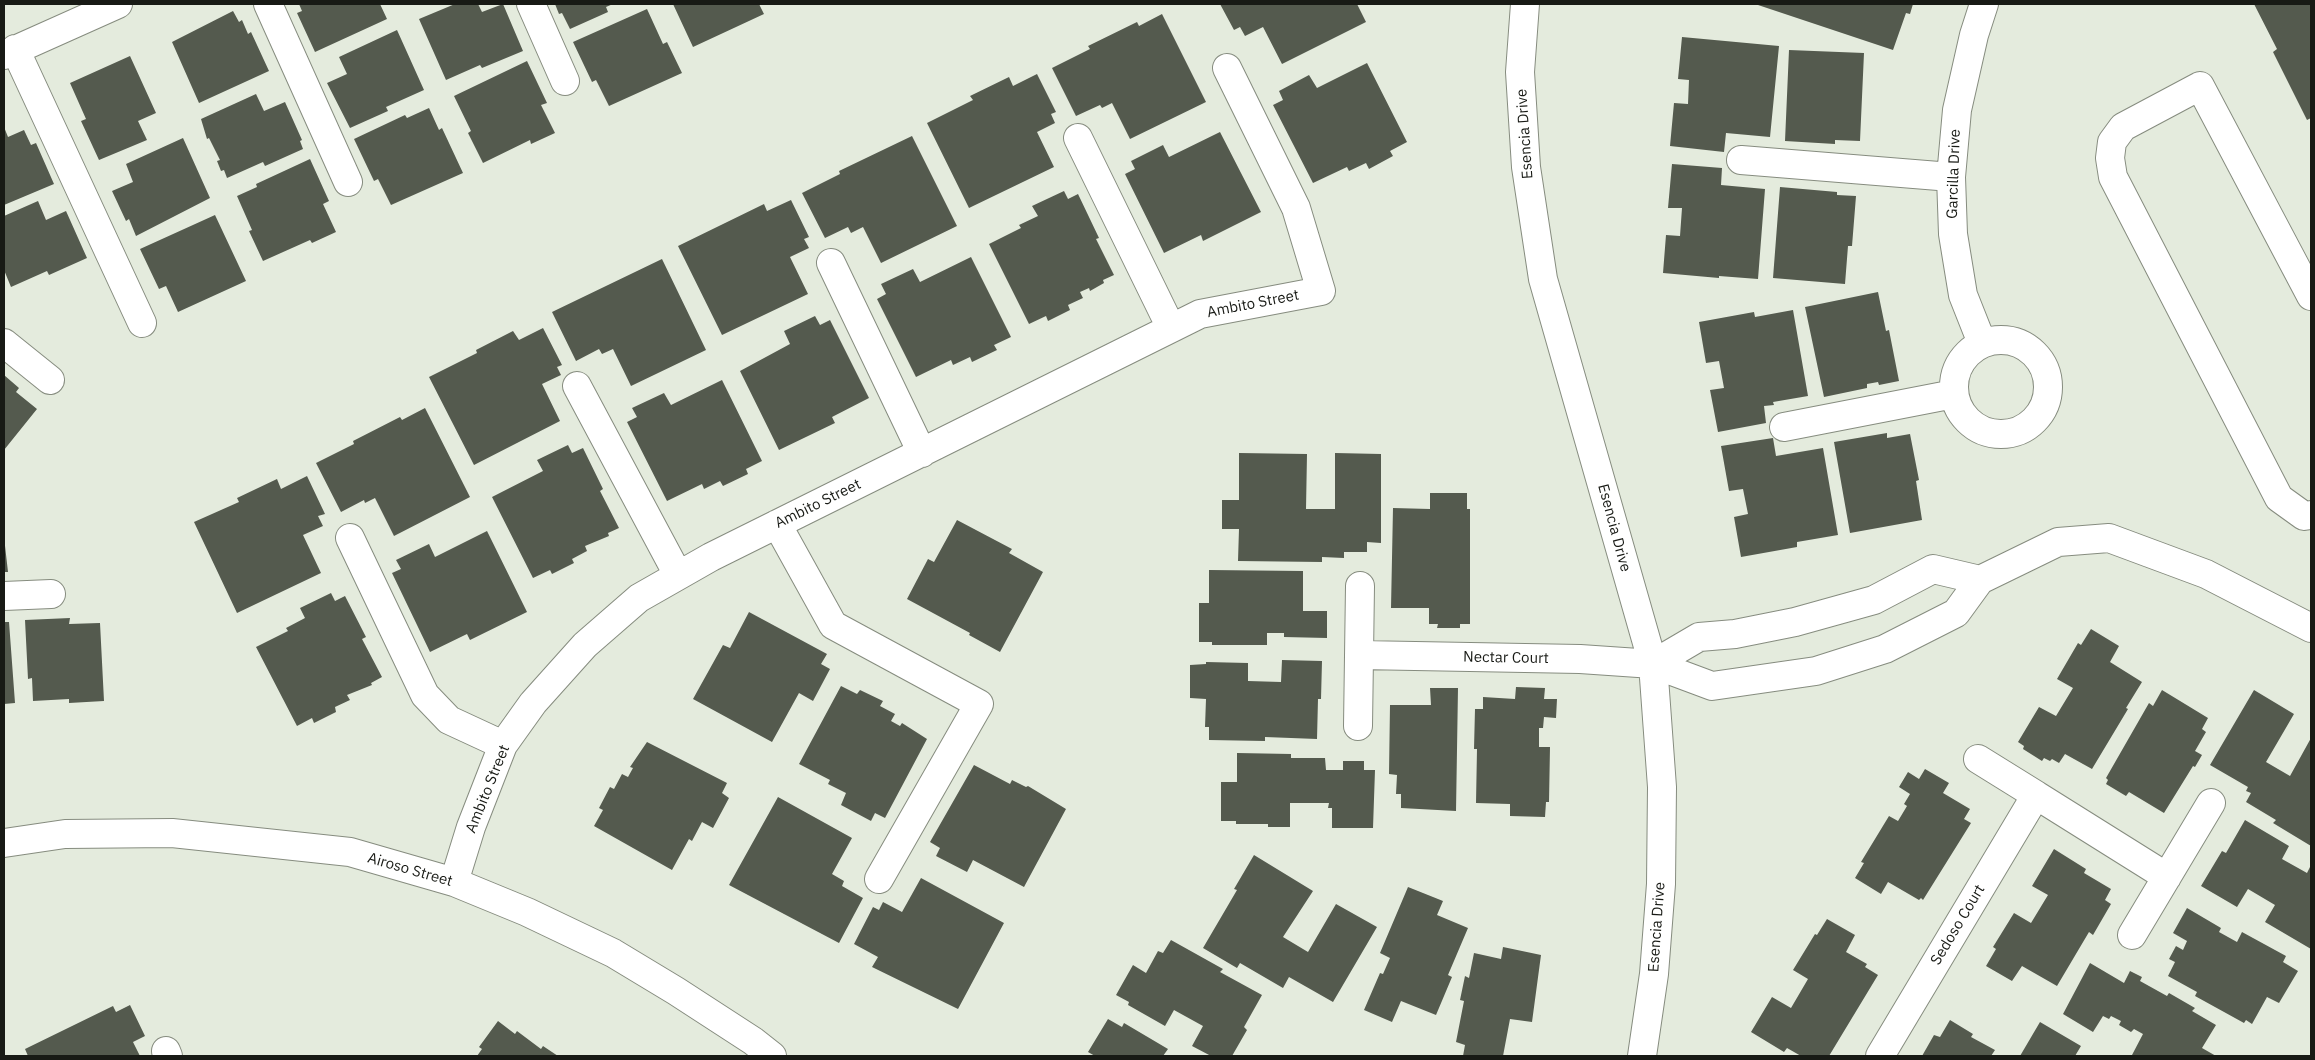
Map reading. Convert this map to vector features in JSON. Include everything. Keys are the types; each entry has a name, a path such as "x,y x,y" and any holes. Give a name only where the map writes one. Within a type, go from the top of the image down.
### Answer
{"street":[{"path":"118,4 10,52 142,323"},
{"path":"268,4 348,182"},
{"path":"531,4 565,81"},
{"name":"Esencia Drive","path":"1525,4 1520,72 1526,167 1543,280 1653,664 1662,787 1661,884 1654,974 1642,1056"},
{"name":"Garcilla Drive","path":"1982,343 1963,295 1953,234 1952,177 1957,110 1974,35 1984,4"},
{"name":"Ambito Street","path":"454,882 471,827 503,745 533,704 585,645 639,598 678,575 777,524 1200,314 1321,291 1296,208 1227,68"},
{"path":"2311,296 2200,86 2123,127 2112,142 2110,158 2113,177 2279,498 2304,516 2311,515"},
{"path":"1078,138 1171,328"},
{"path":"1741,160 1952,177"},
{"path":"831,263 922,453"},
{"path":"2003,340 2014,342 2032,352 2045,370 2048,380 2046,401 2036,420 2023,429 2008,434 1997,434 1977,428 1962,414 1954,394 1953,384 1959,364 1965,355 1982,343 2003,340"},
{"path":"4,343 50,380"},
{"path":"578,386 678,575"},
{"path":"1784,427 1954,394"},
{"path":"777,524 833,625 979,704 879,879"},
{"path":"350,538 425,695 449,720 503,745"},
{"path":"1653,664 1699,637 1735,634 1795,622 1874,600 1933,569 1980,580 2058,542 2109,538 2206,574 2311,628"},
{"name":"Nectar Court","path":"1360,655 1574,659 1653,664 1712,686 1816,671 1886,649 1956,613 1980,580"},
{"path":"1358,726 1360,586"},
{"path":"4,596 51,594"},
{"path":"1978,759 2167,877"},
{"name":"Sedoso Court","path":"1880,1056 2036,795"},
{"path":"2132,935 2211,803"},
{"name":"Airoso Street","path":"4,843 65,834 172,833 350,852 454,882 527,912 614,953 715,1016 772,1056"}],"building":[{"path":"299,4 380,4 387,19 315,52 297,13 302,11"},
{"path":"455,4 478,4 482,12 503,4 523,51 482,68 480,65 446,80 419,19"},
{"path":"555,4 613,4 606,7 608,12 570,29 562,13 559,14"},
{"path":"673,4 759,4 764,14 693,47"},
{"path":"1220,4 1357,4 1366,22 1282,64 1263,27 1245,36 1240,27 1234,30"},
{"path":"1755,4 1913,4 1910,14 1906,13 1893,50"},
{"path":"2254,4 2311,4 2311,118 2307,120 2273,52 2277,49"},
{"path":"647,9 663,44 667,42 682,73 609,106 596,80 592,82 573,42"},
{"path":"233,11 239,22 242,20 248,34 251,32 269,71 199,103 172,42"},
{"path":"1162,14 1206,102 1130,139 1112,103 1102,108 1100,105 1076,116 1052,68 1090,49 1088,46 1137,22 1139,26"},
{"path":"397,30 424,90 386,107 388,111 350,128 327,83 347,74 339,57"},
{"path":"1682,37 1779,46 1770,137 1726,133 1724,152 1670,146 1674,103 1688,104 1689,80 1678,79"},
{"path":"1789,50 1864,53 1860,141 1835,140 1835,144 1785,141"},
{"path":"130,56 156,113 138,121 147,140 99,160 81,121 86,119 70,83"},
{"path":"527,61 547,103 541,105 555,133 531,144 530,140 483,163 468,133 471,131 454,96"},
{"path":"1367,63 1407,142 1390,151 1393,156 1369,169 1366,163 1349,171 1347,167 1313,183 1273,105 1283,100 1279,91 1309,75 1317,88"},
{"path":"1037,74 1056,112 1051,114 1055,123 1037,132 1054,167 969,208 927,123 973,100 970,96 1009,77 1013,86"},
{"path":"256,94 264,111 285,102 302,140 300,141 303,149 265,166 263,162 227,178 224,170 221,171 217,161 220,160 209,138 207,139 201,119"},
{"path":"429,108 439,130 442,128 463,173 391,205 378,179 374,181 354,139 405,115 407,118"},
{"path":"4,127 8,137 24,130 31,145 36,143 54,184 4,205"},
{"path":"1220,132 1261,212 1203,241 1201,235 1164,253 1125,174 1135,169 1131,161 1163,145 1169,157"},
{"path":"912,136 957,226 881,263 863,227 851,233 848,227 825,238 802,193 840,174 839,171"},
{"path":"183,138 210,198 136,236 129,219 126,221 112,191 133,182 126,164"},
{"path":"310,159 329,201 323,204 336,232 312,243 310,240 263,261 249,231 252,230 237,196 257,187 256,184"},
{"path":"1672,164 1722,168 1721,185 1765,189 1758,279 1663,273 1666,235 1680,236 1682,208 1668,208"},
{"path":"1780,187 1837,192 1837,195 1856,196 1852,246 1848,246 1845,284 1773,278"},
{"path":"1064,191 1068,199 1078,194 1099,238 1096,239 1114,275 1103,280 1104,283 1090,291 1089,288 1080,292 1083,298 1068,305 1070,310 1048,321 1046,316 1029,324 989,244 1021,228 1019,225 1038,216 1032,206"},
{"path":"791,200 809,237 804,239 809,248 790,257 808,294 722,335 678,246 764,204 767,211"},
{"path":"38,201 46,220 66,211 87,258 49,275 47,271 11,287 4,270 4,216"},
{"path":"215,215 246,281 178,312 166,286 159,289 140,249"},
{"path":"971,257 1011,337 994,345 997,350 972,362 970,357 953,365 951,360 916,377 877,299 886,294 881,284 913,269 920,282"},
{"path":"662,259 706,350 631,386 613,349 602,354 599,349 576,361 552,312"},
{"path":"1878,292 1886,331 1889,330 1899,381 1879,385 1878,382 1867,384 1867,388 1824,397 1805,307"},
{"path":"1793,310 1808,396 1773,402 1774,405 1764,406 1766,423 1718,432 1710,390 1724,388 1719,361 1706,363 1699,322 1754,312 1755,317"},
{"path":"815,316 820,325 830,320 869,398 832,417 835,423 779,450 740,371 790,344 784,331"},
{"path":"543,328 562,365 557,367 561,375 542,384 560,421 474,465 429,377 477,353 476,350 513,331 519,340"},
{"path":"4,375 19,388 16,392 37,409 4,450"},
{"path":"722,380 762,461 746,469 748,474 723,486 720,481 704,489 702,484 667,501 627,422 637,417 632,408 664,393 671,405"},
{"path":"425,408 470,497 394,536 375,498 365,503 364,500 341,512 316,463 354,444 353,441 400,417 402,420"},
{"path":"1887,433 1887,438 1910,434 1919,480 1916,481 1922,520 1850,533 1834,442"},
{"path":"1773,438 1776,456 1823,448 1838,535 1797,542 1797,547 1741,557 1734,517 1748,514 1743,489 1729,491 1721,446"},
{"path":"568,445 572,453 583,448 603,489 600,491 619,528 608,533 609,536 585,546 587,551 572,559 574,563 552,574 550,570 533,578 492,497 543,471 537,460"},
{"path":"1239,453 1307,454 1306,509 1335,509 1335,453 1381,454 1381,543 1367,542 1367,552 1344,552 1344,558 1322,557 1322,562 1238,561 1239,529 1222,529 1222,500 1239,500"},
{"path":"307,476 325,514 318,516 323,526 303,535 321,573 237,613 194,522 239,502 237,498 277,479 281,489"},
{"path":"1430,493 1467,493 1467,509 1470,509 1470,624 1460,624 1460,628 1437,628 1438,624 1429,624 1429,608 1391,608 1393,508 1430,509"},
{"path":"957,520 1012,549 1009,553 1043,572 1000,652 969,635 970,633 907,599 928,559 934,562"},
{"path":"487,531 527,612 470,640 467,634 430,652 392,573 401,569 396,560 429,544 435,557"},
{"path":"4,537 8,572 4,572"},
{"path":"1209,570 1303,571 1303,611 1327,611 1327,638 1284,637 1284,633 1267,633 1267,645 1212,645 1212,642 1199,642 1199,603 1209,603"},
{"path":"331,593 335,601 345,596 366,637 362,639 382,677 371,683 372,685 347,695 350,700 335,707 336,712 314,723 312,718 297,726 256,647 288,631 286,628 305,618 300,608"},
{"path":"749,612 827,654 821,664 830,669 813,701 799,693 772,742 693,699 723,645 730,648"},
{"path":"70,618 69,624 100,623 104,701 69,703 69,699 33,701 32,678 28,679 25,620"},
{"path":"4,622 9,622 15,703 4,704"},
{"path":"2091,629 2119,646 2110,662 2142,682 2092,769 2065,754 2059,763 2052,759 2050,761 2044,758 2042,761 2023,749 2024,746 2018,742 2039,707 2056,716 2073,688 2057,679 2078,643 2081,645"},
{"path":"1282,660 1322,661 1321,699 1318,699 1317,739 1265,737 1265,741 1209,740 1209,727 1205,727 1206,699 1190,698 1190,665 1206,664 1206,662 1248,663 1248,681 1281,682"},
{"path":"841,686 857,694 860,690 883,701 880,706 895,714 891,721 900,726 902,723 927,739 885,818 875,813 871,821 841,805 846,793 828,784 830,780 799,764"},
{"path":"1516,687 1545,688 1544,699 1557,699 1556,718 1544,717 1543,728 1539,728 1539,747 1550,747 1549,802 1546,802 1545,817 1510,816 1510,804 1476,803 1477,749 1474,749 1475,709 1483,709 1483,697 1515,699"},
{"path":"1430,688 1458,688 1456,811 1401,808 1401,794 1396,794 1397,775 1389,774 1390,705 1431,705"},
{"path":"2162,690 2208,718 2202,729 2206,732 2195,751 2202,755 2164,813 2129,792 2126,796 2106,784 2108,780 2106,778 2149,703 2153,706"},
{"path":"2254,690 2294,714 2266,762 2290,776 2311,738 2311,846 2273,823 2276,820 2246,802 2251,793 2246,791 2248,787 2210,765"},
{"path":"647,742 727,783 722,793 729,798 713,828 702,822 692,841 689,839 672,870 594,826 603,810 599,808 610,787 614,789 622,774 628,777 633,768 630,767"},
{"path":"1237,753 1291,754 1291,758 1325,758 1326,770 1343,770 1343,761 1364,761 1364,770 1375,770 1373,828 1332,828 1332,808 1328,808 1329,803 1290,803 1290,827 1268,827 1268,824 1236,824 1236,821 1221,821 1221,782 1237,782"},
{"path":"974,765 1010,784 1012,780 1026,787 1028,786 1066,809 1024,887 973,860 967,872 936,856 940,848 930,842"},
{"path":"1925,769 1949,783 1943,793 1970,809 1964,819 1971,823 1923,900 1921,898 1919,900 1888,882 1881,894 1855,878 1864,863 1861,862 1889,816 1898,821 1907,806 1904,804 1910,794 1899,787 1908,772 1919,779"},
{"path":"778,797 852,838 832,874 844,881 842,886 863,898 839,943 729,885"},
{"path":"2245,820 2289,846 2282,859 2307,873 2311,865 2311,949 2265,922 2275,905 2248,889 2237,907 2201,886 2222,851 2226,853"},
{"path":"2054,849 2086,869 2084,873 2111,889 2105,900 2111,904 2093,935 2089,932 2057,986 2022,966 2012,981 1986,966 1996,949 1993,947 2014,913 2031,923 2048,895 2032,886"},
{"path":"1254,855 1313,891 1283,937 1308,952 1336,904 1377,927 1333,1002 1289,977 1283,988 1240,963 1237,968 1203,948 1237,890 1234,889"},
{"path":"921,878 1004,923 958,1009 872,967 878,957 854,944 873,907 879,910 883,902 902,912"},
{"path":"1408,887 1443,901 1437,915 1468,928 1448,975 1452,977 1436,1015 1401,1001 1392,1022 1364,1010 1380,973 1383,974 1390,958 1380,953"},
{"path":"2187,908 2221,928 2219,932 2237,942 2242,932 2286,956 2283,962 2298,971 2279,1003 2267,997 2252,1024 2246,1020 2244,1023 2195,996 2197,992 2168,976 2175,962 2169,959 2176,946 2183,950 2187,941 2173,933"},
{"path":"1827,919 1855,935 1846,952 1867,964 1865,967 1878,975 1829,1056 1801,1056 1787,1048 1784,1052 1751,1032 1772,997 1791,1008 1808,979 1793,970 1815,934 1817,935"},
{"path":"1171,940 1223,969 1220,972 1262,995 1244,1027 1247,1030 1232,1056 1211,1056 1192,1046 1203,1026 1174,1010 1165,1026 1128,1005 1129,1002 1116,995 1133,965 1146,973 1158,951 1163,953"},
{"path":"1503,947 1541,955 1532,1022 1510,1019 1503,1056 1463,1056 1465,1045 1456,1042 1464,1001 1460,1000 1465,976 1469,978 1474,953 1501,959"},
{"path":"2090,963 2124,983 2130,971 2142,977 2140,981 2167,996 2169,993 2195,1008 2192,1011 2216,1025 2202,1048 2216,1056 2134,1056 2132,1055 2143,1034 2134,1029 2131,1032 2119,1025 2121,1021 2111,1016 2109,1019 2103,1016 2093,1032 2063,1014"},
{"path":"130,1005 145,1036 133,1042 140,1056 28,1056 25,1049 113,1006 116,1012"},
{"path":"1108,1019 1122,1027 1124,1023 1168,1049 1163,1056 1095,1056 1088,1052"},
{"path":"1950,1020 1973,1034 1971,1037 1995,1050 1991,1056 1922,1056 1934,1035 1940,1037"},
{"path":"498,1021 515,1034 517,1031 541,1049 543,1046 558,1056 477,1056 482,1049 479,1047"},
{"path":"2040,1022 2081,1046 2075,1056 2020,1056"}]}
